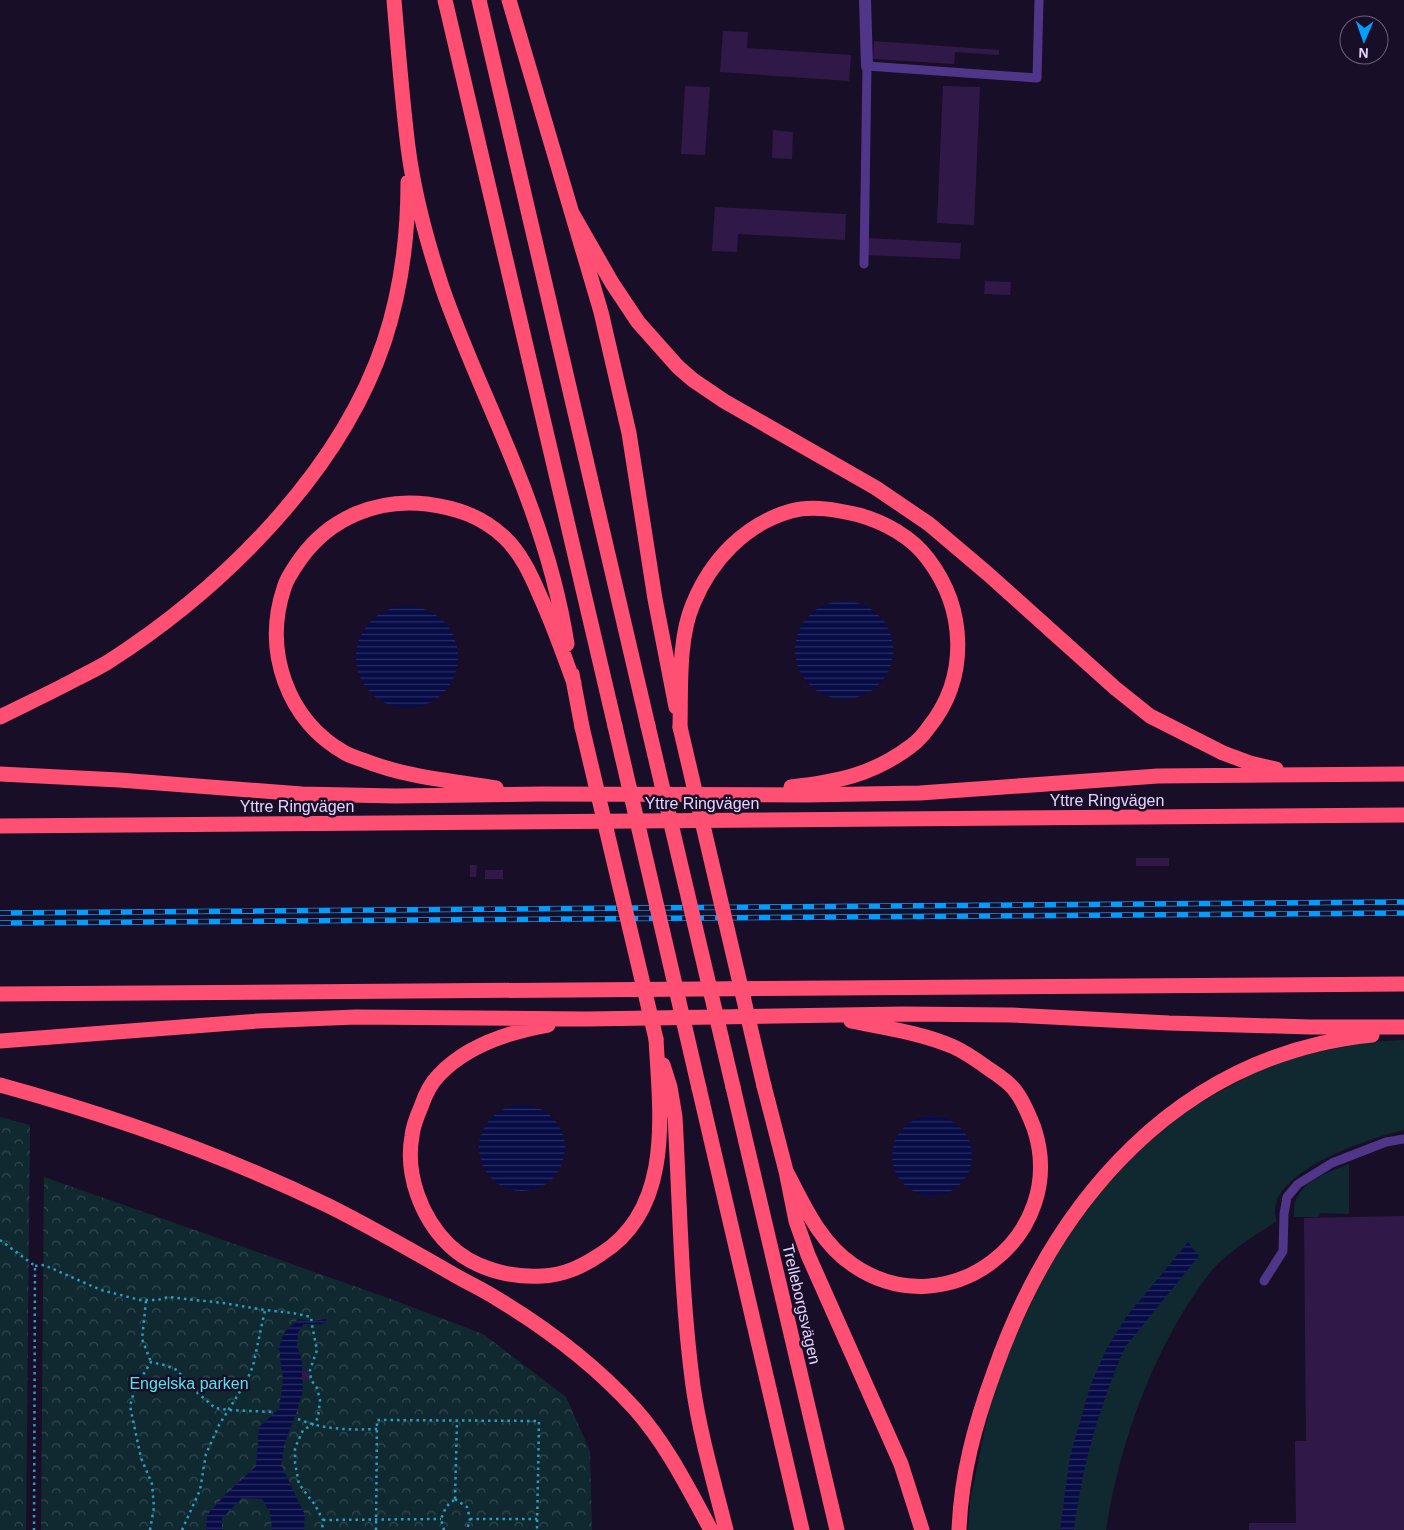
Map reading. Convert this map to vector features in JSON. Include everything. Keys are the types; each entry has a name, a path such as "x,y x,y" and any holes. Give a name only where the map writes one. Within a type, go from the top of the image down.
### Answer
{"highway":[{"path":"0,717 106,663 166,623 247,550 285,510 316,472 338,439 366,386 384,342 397,292 406,241 408,148 394,0"},
{"path":"446,0 802,1530"},
{"name":"Trelleborgsvägen","path":"479,0 837,1530"},
{"path":"509,0 602,312 629,433 670,683 764,1086 786,1171 796,1221 808,1255 901,1464 922,1530"},
{"path":"408,148 419,202 442,286 516,468 546,555 563,620 582,727 656,1039 664,1088 675,1117 684,1299 693,1386 700,1426 726,1530"},
{"path":"572,213 612,283 638,322 678,367 693,380 724,401 876,488 929,524 988,574 1115,688 1150,716 1208,746 1250,763 1270,768 1330,774"},
{"path":"542,794 402,772 372,764 345,753 328,741 300,714 288,690 279,665 276,640 277,618 284,587 293,569 321,535 342,520 366,510 396,503 446,506 472,515 504,537 524,560 553,624 574,683"},
{"path":"680,728 683,646 686,620 702,584 713,567 726,551 746,533 792,511 835,510 871,518 903,535 928,558 947,590 954,608 959,645 952,686 946,701 936,718 923,734 912,745 892,758 849,778 727,795"},
{"path":"0,774 119,780 302,794 395,796 920,793 1158,776 1404,774"},
{"name":"Yttre Ringvägen","path":"0,826 1404,815"},
{"path":"0,994 1404,984"},
{"path":"786,1171 817,1230 841,1255 852,1265 879,1279 907,1286 947,1284 989,1266 1017,1237 1033,1209 1040,1166 1036,1134 1025,1108 1014,1089 1003,1078 975,1058 953,1047 903,1032 823,1015"},
{"path":"0,1041 258,1021 356,1017 587,1019 823,1015 1011,1015 1310,1028 1404,1027"},
{"path":"587,1019 528,1029 485,1044 468,1052 452,1064 440,1074 429,1088 412,1136 411,1163 414,1181 424,1210 448,1245 463,1256 488,1268 529,1277 567,1272 583,1266 608,1250 631,1228 647,1201 659,1152 664,1088"},
{"path":"959,1530 966,1468 972,1437 1001,1351 1018,1310 1056,1242 1084,1202 1111,1169 1138,1142 1176,1110 1197,1095 1231,1076 1255,1065 1301,1049 1363,1036 1404,1032"},
{"path":"0,1085 99,1114 223,1159 329,1206 496,1298 561,1343 599,1374 635,1409 667,1452 687,1484 710,1530"}],"street":[{"path":"865,0 868,66"}],"lane":[{"path":"864,264 868,66 1037,78 1039,0"},
{"path":"1264,1281 1283,1251 1284,1214 1288,1197 1298,1184 1332,1163 1386,1142 1404,1139"}],"path":[{"path":"0,1240 35,1266 44,1266 101,1290 140,1300 158,1300 168,1297 223,1303 311,1317 317,1350 310,1370 311,1380 317,1388 320,1400 318,1418 312,1425 303,1430 295,1448 295,1463 299,1484 323,1520 322,1530"},
{"path":"34,1530 35,1266"},
{"path":"146,1300 142,1338 151,1362"},
{"path":"182,1530 200,1490 206,1454 220,1424 246,1382 253,1366 265,1310"},
{"path":"151,1362 177,1370 192,1388 215,1408 272,1412"},
{"path":"150,1530 154,1507 152,1484 141,1458 130,1406 135,1388 151,1362"},
{"path":"298,1419 312,1425 342,1430 377,1429"},
{"path":"376,1530 377,1420 539,1422 537,1530"},
{"path":"444,1530 440,1519 446,1507 455,1499 457,1421"},
{"path":"455,1499 467,1507 470,1519 467,1530"},
{"path":"323,1520 440,1519"},
{"path":"470,1519 537,1519"}],"green space":[{"path":"1404,1040 1404,1130 1345,1149 1301,1173 1285,1188 1276,1204 1277,1221 1220,1262 1205,1279 1183,1312 1156,1364 1134,1418 1117,1473 1106,1530 968,1530 970,1502 984,1433 992,1399 1006,1358 1042,1280 1057,1253 1099,1194 1128,1162 1188,1109 1262,1069 1297,1057 1366,1042"},
{"path":"0,1117 30,1125 26,1530 0,1530"},
{"path":"1349,1164 1349,1214 1320,1213 1319,1217 1294,1217 1296,1199 1303,1188 1321,1176"},
{"name":"Engelska parken","path":"44,1177 388,1298 483,1334 566,1397 590,1451 592,1530 41,1530"}],"shaded area":[{"path":"844,601 863,605 879,615 889,631 893,650 889,669 879,685 863,695 844,699 825,695 809,685 799,669 795,650 799,631 809,615 825,605"},
{"path":"407,606 426,610 443,621 454,638 458,657 454,676 443,693 426,704 407,708 388,704 371,693 360,676 356,657 360,638 371,621 388,610"},
{"path":"522,1105 538,1108 546,1112 558,1124 562,1132 565,1148 562,1164 558,1172 546,1184 538,1188 522,1191 506,1188 498,1184 486,1172 482,1164 479,1148 482,1132 486,1124 498,1112 506,1108"},
{"path":"924,1116 940,1116 961,1127 972,1148 972,1164 961,1185 940,1196 924,1196 910,1190 898,1178 892,1164 892,1148 898,1134 910,1122"},
{"path":"1188,1242 1199,1256 1126,1346 1113,1376 1090,1446 1074,1530 1060,1530 1070,1456 1091,1384 1107,1348 1126,1317"},
{"path":"298,1319 311,1321 326,1319 327,1323 304,1324 298,1332 297,1343 302,1363 303,1391 285,1442 281,1465 305,1515 304,1530 272,1530 270,1512 262,1499 242,1498 222,1518 222,1530 206,1530 207,1515 256,1466 259,1427 279,1409 283,1379 279,1348 283,1334"}],"building":[{"path":"723,31 748,32 747,48 851,55 849,81 720,72"},
{"path":"874,41 999,50 999,55 955,52 954,64 873,59"},
{"path":"685,86 710,87 705,155 681,154"},
{"path":"943,86 980,87 974,225 937,223"},
{"path":"773,130 793,132 792,159 772,158"},
{"path":"715,207 846,214 845,240 738,234 737,252 712,251"},
{"path":"866,238 961,243 960,259 865,255"},
{"path":"985,281 1011,282 1010,295 984,294"},
{"path":"1136,858 1169,858 1169,866 1136,866"},
{"path":"470,865 477,865 476,877 470,877"},
{"path":"485,870 503,870 503,879 485,879"},
{"path":"1404,1216 1404,1530 1249,1530 1249,1523 1296,1523 1295,1441 1306,1441 1304,1218"},
{"path":"302,1371 309,1371 309,1380 302,1380"}],"railway":[{"path":"0,913 1404,902"},
{"path":"0,923 1404,913"}]}
